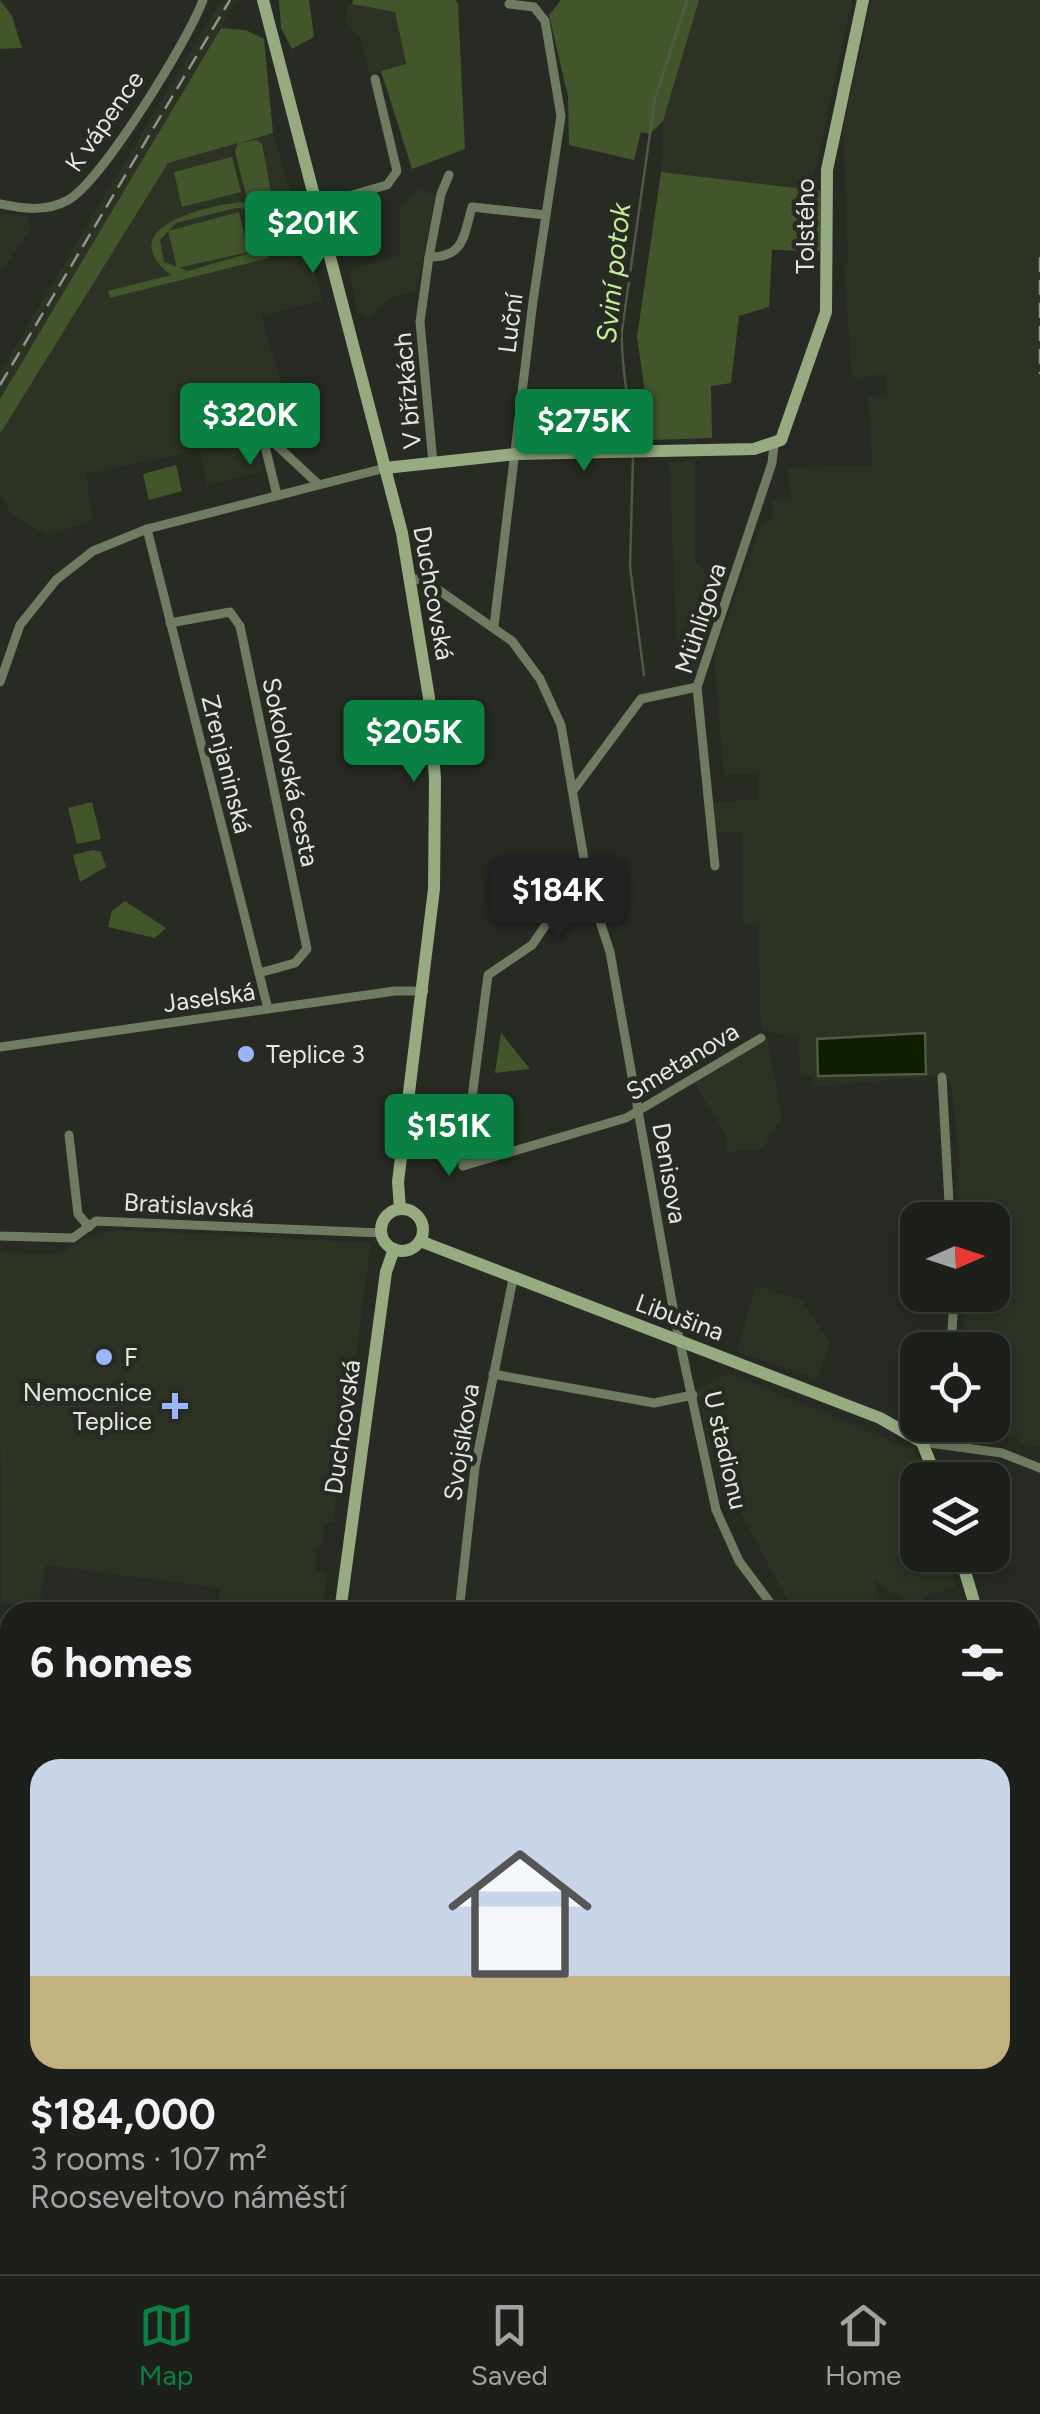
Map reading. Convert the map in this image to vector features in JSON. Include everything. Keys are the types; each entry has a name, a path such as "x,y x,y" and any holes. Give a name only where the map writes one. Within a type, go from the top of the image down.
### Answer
{"main road":[{"name":"Duchcovská","path":"263,0 412,578 426,666 435,779 434,872 424,991 398,1182 400,1209"},
{"name":"Tolstého","path":"774,445 788,426 826,312 827,170 863,0"},
{"path":"385,468 516,454 774,445"},
{"path":"400,1209 420,1218 424,1232 420,1242 407,1250 394,1249 382,1233 388,1214 400,1209"},
{"name":"Libušina","path":"420,1242 847,1404 900,1431"},
{"name":"Duchcovská","path":"341,1602 386,1272 394,1249"},
{"path":"922,1442 930,1462"},
{"path":"965,1572 974,1602"}],"street":[{"name":"K vápence","path":"0,204 30,210 57,205 86,186 178,48 203,0"},
{"name":"Luční","path":"494,626 561,102 545,21 534,8 509,4"},
{"path":"317,205 387,185 397,171 375,79"},
{"name":"V břízkách","path":"433,462 420,322 441,194 449,175"},
{"path":"430,257 446,258 460,249 472,207 546,215"},
{"path":"240,428 256,425 318,484"},
{"path":"262,431 277,495"},
{"name":"Mühligova","path":"715,866 697,687 772,462 774,445"},
{"path":"0,682 20,626 56,580 93,551 147,529 385,468"},
{"name":"Zrenjaninská","path":"147,529 268,1009"},
{"name":"Denisova","path":"412,578 427,582 494,626 540,679 561,725 586,868 610,952 680,1342"},
{"name":"Sokolovská cesta","path":"170,622 221,610 230,612 240,626 306,943 306,952 295,963 259,973"},
{"path":"575,788 592,770 636,703 697,687"},
{"name":"Smetanova","path":"586,868 532,946 488,976 463,1166 638,1111 761,1038"},
{"name":"Jaselská","path":"0,1047 424,991"},
{"path":"942,1077 949,1202"},
{"path":"69,1134 78,1214 90,1227"},
{"name":"Bratislavská","path":"0,1236 73,1238 96,1220 382,1233"},
{"name":"Svojsíkova","path":"460,1602 475,1467 513,1279"},
{"name":"U stadionu","path":"680,1342 716,1510 739,1560 770,1602"},
{"path":"493,1374 654,1403 694,1396"},
{"path":"922,1442 1002,1453 1040,1468"}],"shaded area":[{"path":"0,0 12,16 22,48 0,49"},
{"path":"221,0 237,0 0,399 0,372"},
{"path":"279,0 309,0 314,37 292,49 281,28"},
{"path":"353,0 455,0 465,149 412,169 381,71 406,64 395,12 352,4"},
{"path":"561,0 699,0 663,121 650,134 641,132 634,160 569,145 568,96 549,15"},
{"path":"699,0 852,0 811,190 661,172 663,118"},
{"path":"871,0 1040,0 1040,1446 1020,1444 1016,1436 1010,1436 1010,1332 964,1332 963,1312 1010,1312 1010,1202 958,1202 956,1169 960,1168 951,1082 946,1076 929,1076 812,1087 811,1076 801,1076 798,1039 761,1030 758,927 743,923 742,832 712,833 711,803 759,799 758,773 724,775 714,654 761,525 773,518 773,499 790,499 788,468 872,465 868,397 887,396 885,374 852,378 844,266 848,262 843,130"},
{"path":"350,4 395,11 406,65 369,74 361,39 344,19"},
{"path":"221,28 246,30 264,39 273,133 240,143 256,140 262,144 271,192 252,198 246,195 235,151 238,143 168,163 0,434 0,399"},
{"path":"273,133 323,300 261,315 290,414 266,438 253,436 263,471 207,485 199,450 86,474 93,520 48,536 11,514 0,493 0,434 168,163"},
{"path":"232,157 241,192 182,207 174,172"},
{"path":"661,172 820,191 820,251 772,250 769,307 739,316 731,383 711,386 712,438 652,440 637,337"},
{"path":"416,190 436,195 416,291 390,298 370,317 357,311 349,270 400,256 400,207"},
{"path":"242,202 258,209 268,220 270,234 265,251 269,258 110,298 108,291 171,275 155,258 152,244 158,232 171,222 208,208","holes":["245,209 258,216 264,228 257,251 188,271 164,262 160,240 176,223"]},
{"path":"239,212 249,252 177,268 168,231"},
{"path":"0,215 28,217 31,229 0,273"},
{"path":"695,461 695,561 710,578 724,574 725,579 696,674 678,676 669,462"},
{"path":"176,465 182,491 149,500 143,474"},
{"path":"92,802 101,839 77,844 68,808"},
{"path":"101,852 106,867 80,882 73,855"},
{"path":"125,901 166,928 155,938 108,927 112,911"},
{"path":"501,1033 530,1069 495,1073"},
{"path":"925,1033 926,1074 818,1076 817,1039"},
{"path":"767,1037 782,1118 762,1149 726,1152 727,1137 693,1081"},
{"name":"Nemocnice Teplice","path":"119,1230 371,1243 345,1439 340,1440 334,1522 325,1522 322,1546 317,1546 315,1570 327,1572 323,1602 218,1602 219,1588 46,1565 40,1602 1,1602 0,1252 59,1254 86,1238"},
{"path":"755,1286 801,1299 830,1343 817,1379 737,1352"},
{"path":"730,1374 913,1450 919,1462 900,1462 900,1572 952,1572 956,1586 920,1602 907,1602 874,1580 882,1602 789,1602 709,1454 697,1388"}],"waterway":[{"name":"Sviní potok","path":"632,445 622,330 655,98 687,0"},
{"name":"Sviní potok","path":"633,458 630,567 644,675"}],"railway":[{"path":"0,385 230,0"},
{"path":"1040,257 1040,374"}],"place":[{"name":"Teplice 3","path":"246,1054"},
{"name":"F","path":"104,1357"},
{"name":"Nemocnice Teplice","path":"175,1406"}]}
